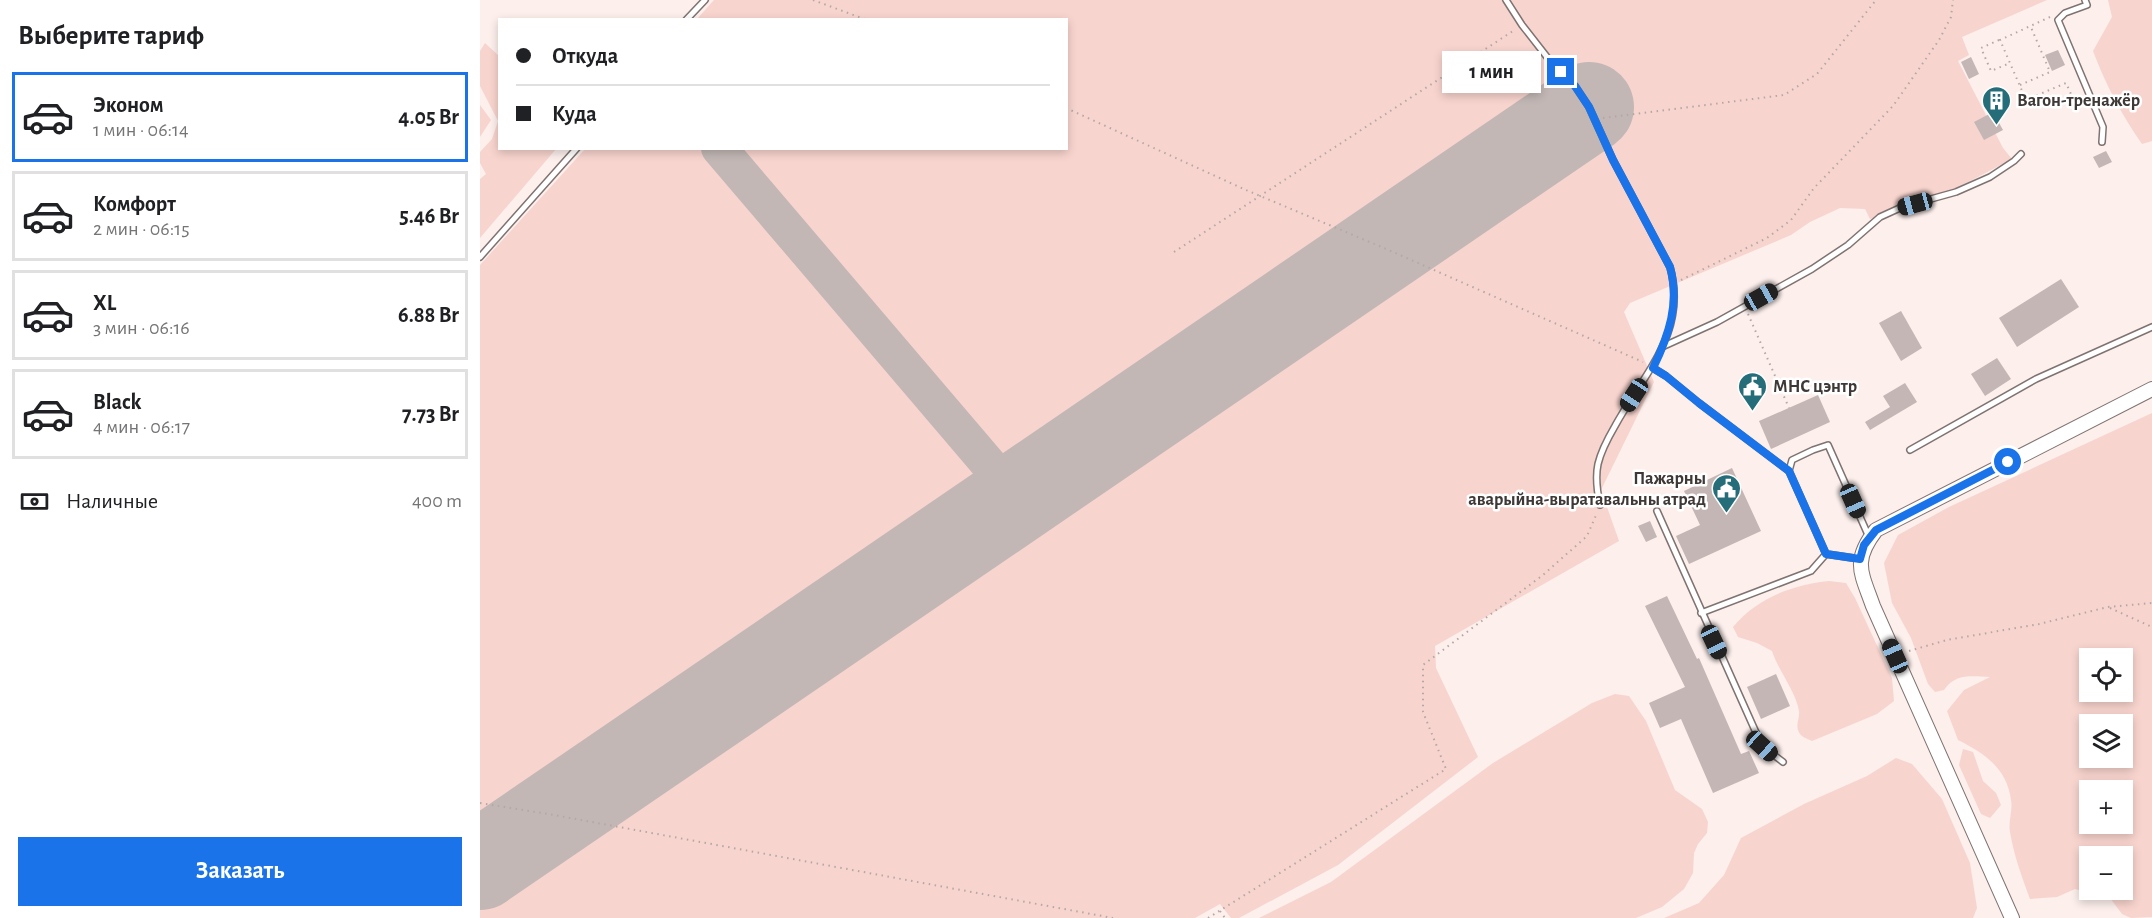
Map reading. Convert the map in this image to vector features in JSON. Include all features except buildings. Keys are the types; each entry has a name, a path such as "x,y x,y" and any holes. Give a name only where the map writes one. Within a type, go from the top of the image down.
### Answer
{"street":[{"path":"2012,918 1873,606 1863,578 1860,559 1864,545 1876,530 2152,389"}],"lane":[{"path":"688,18 705,0"},
{"path":"1506,0 1522,25 1547,57 1575,86 1589,107 1613,160 1670,267 1675,284 1674,314 1664,346 1653,368 1622,413 1607,440 1598,463 1596,484 1600,505"},
{"path":"2085,0 2087,5 2065,13 2058,20 2103,127 2102,142"},
{"path":"480,257 575,150"},
{"path":"1664,346 1717,322 1812,269 1848,245 1880,217 1902,207 1956,192 1990,177 2021,154"},
{"path":"1910,450 2036,379 2152,327"},
{"path":"1653,368 1789,471 1826,554"},
{"path":"1789,471 1792,460 1828,445 1870,538"},
{"path":"1657,511 1762,746 1783,762"},
{"path":"1826,554 1860,559"},
{"path":"1701,613 1811,571 1826,554"}],"path":[{"path":"813,0 862,18"},
{"path":"1594,118 1784,95 1817,74 1876,0"},
{"path":"1675,284 1767,238 1791,220 1814,188 1893,106 1951,17 1953,0"},
{"path":"2010,63 1991,71 1981,48 2049,16 2058,20"},
{"path":"1174,252 1522,25"},
{"path":"2020,85 2050,72 2030,25"},
{"path":"2000,40 2026,100 2066,83 2080,114"},
{"path":"1068,109 1262,196 1587,336 1653,368"},
{"path":"1745,307 1789,408"},
{"path":"1208,918 1446,769 1423,712 1423,665 1544,575 1587,536 1600,505"},
{"path":"1895,656 1947,640 2039,624 2108,607 2152,603"},
{"path":"2108,607 2152,627"},
{"path":"480,803 1113,918"},
{"path":"1220,911 1226,918"}],"shaded area":[{"path":"714,0 2047,0 1962,37 1969,55 1958,61 2003,148 2012,159 1957,188 1870,219 1865,209 1840,208 1810,222 1791,235 1630,303 1624,312 1654,382 1601,490 1619,541 1435,646 1436,668 1478,757 1338,865 1239,918 1231,918 1220,904 1195,918 480,918 480,265 584,150 1068,150 1068,18 698,18"},
{"path":"2108,0 2152,0 2152,141 2142,144 2114,99 2093,51 2112,17"},
{"path":"485,43 498,55 498,121 480,86 480,51"},
{"path":"480,105 491,120 480,137"},
{"path":"498,121 498,150 555,150 480,238 480,179 486,174 480,163 480,152 492,139"},
{"path":"2152,413 2152,917 2131,918 2122,914 2112,900 2133,900 2133,846 2079,846 2079,890 2075,889 2057,897 2030,899 2012,841 2011,804 2005,779 1985,756 1958,740 1947,711 1964,690 1990,677 1959,678 1944,690 1935,692 1928,684 1911,638 1892,603 1884,563 1898,535 1949,507"},
{"path":"1829,581 1846,583 1855,598 1892,678 1894,701 1877,714 1812,741 1799,732 1797,704 1772,651 1738,637 1733,627 1753,608 1776,595 1802,586"},
{"path":"1615,694 1629,696 1646,721 1675,790 1702,809 1708,822 1707,833 1694,853 1693,873 1684,889 1662,907 1636,918 1259,918 1331,882 1493,763 1592,703"},
{"path":"1963,749 1973,752 1983,781 1996,793 2001,805 1990,818 1981,814 1959,765"},
{"path":"1896,758 1912,764 1942,799 1970,863 1977,908 1973,918 1664,918 1699,903 1724,875 1741,838 1804,804 1867,776"}],"taxiway":[{"path":"721,150 997,474 1005,507"}],"runway":[{"path":"480,865 1589,107"}],"place":[{"name":"Вагон-тренажёр","path":"1996,126"},
{"name":"МНС цэнтр","path":"1752,412"},
{"name":"Пажарны аварыйна-выратавальны атрад","path":"1727,514"}],"route":[{"path":"1561,72 1575,86 1589,107 1613,160 1670,267 1675,284 1674,314 1664,346 1653,368 1789,471 1826,554 1860,559 1864,545 1876,530 2008,462"}]}
